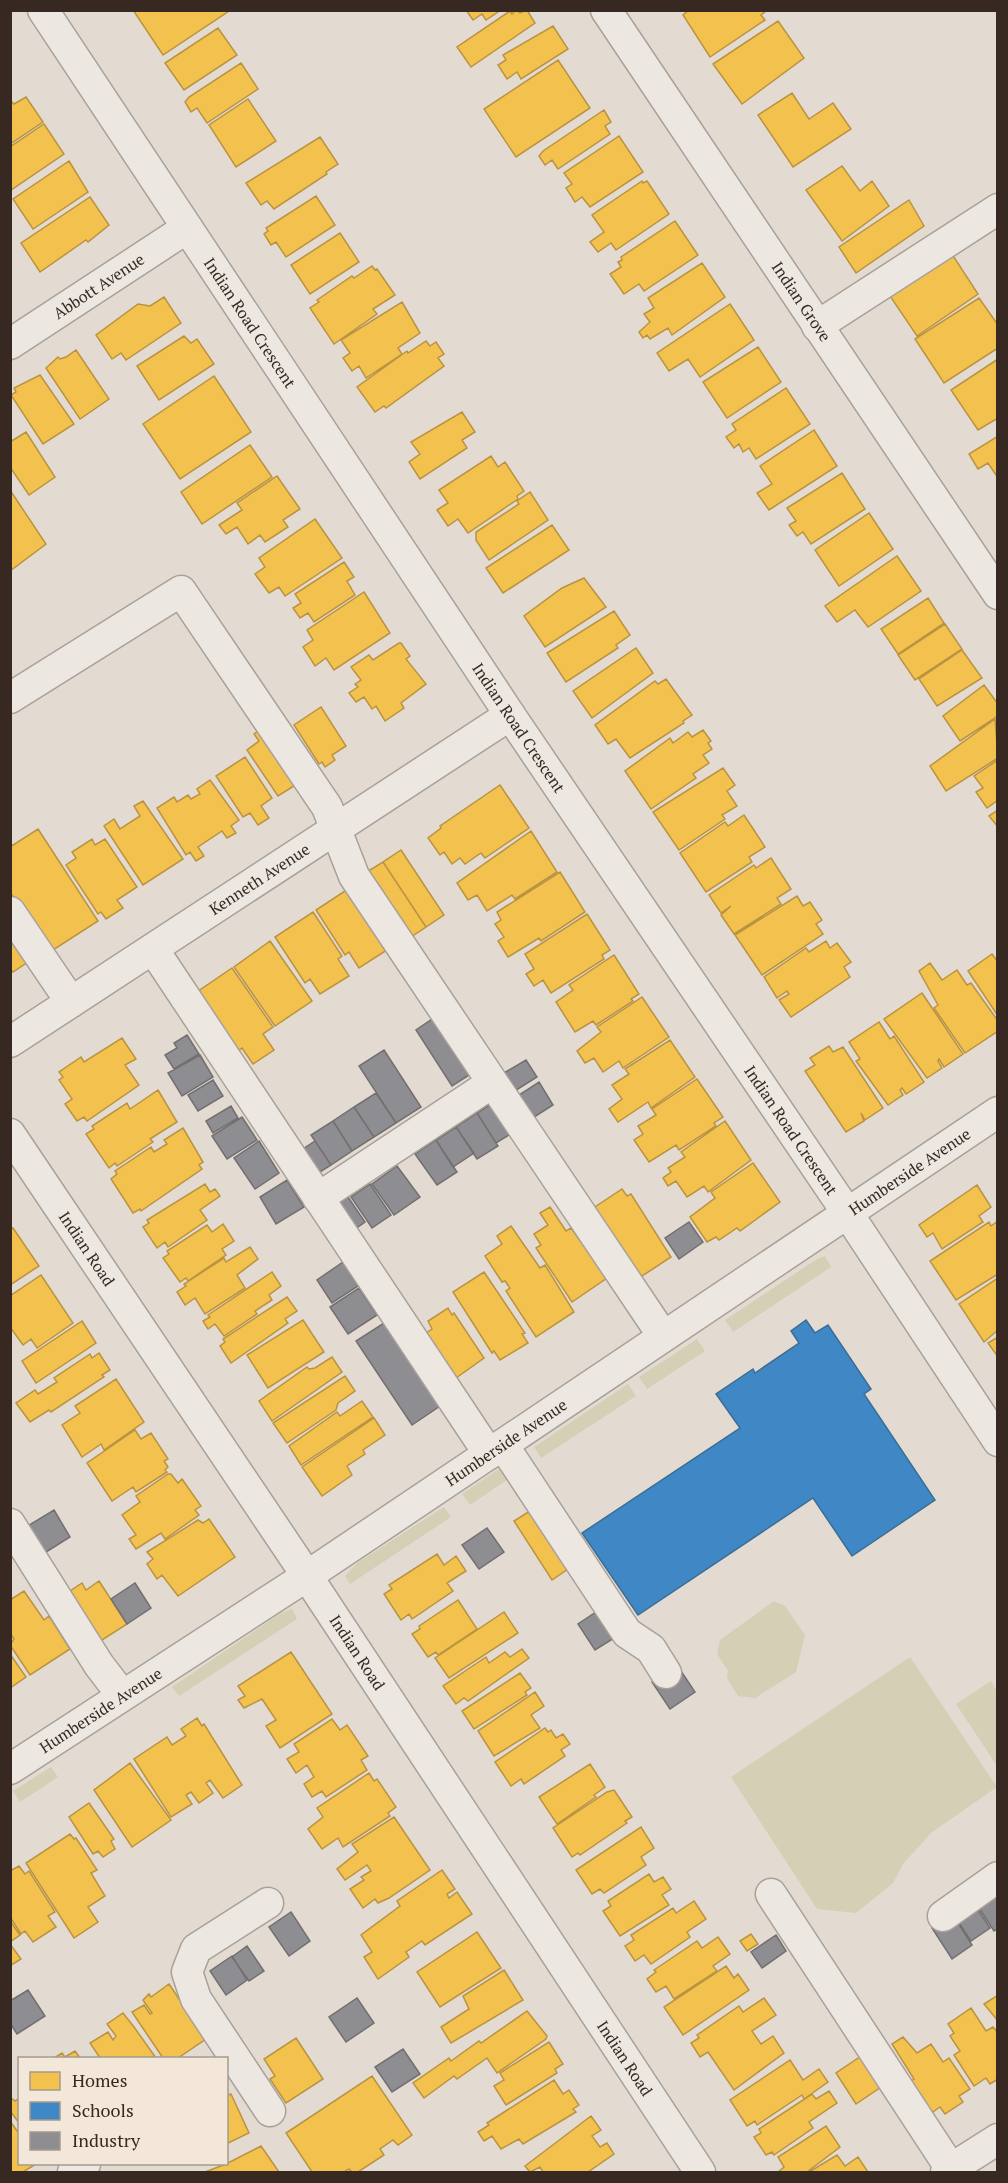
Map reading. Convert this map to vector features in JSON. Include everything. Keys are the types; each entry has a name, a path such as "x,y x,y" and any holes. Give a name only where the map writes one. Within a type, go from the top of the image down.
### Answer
{"street":[{"name":"Indian Road Crescent","path":"43,10 510,715 848,1214 998,1442"},
{"name":"Indian Grove","path":"606,10 998,594"},
{"path":"817,326 998,209"},
{"name":"Abbott Avenue","path":"10,344 187,228"},
{"path":"10,698 181,591 327,807 354,876 663,1336"},
{"name":"Kenneth Avenue","path":"10,1042 510,715"},
{"path":"10,912 71,1002"},
{"path":"153,949 318,1198 627,1633 651,1649 666,1673"},
{"path":"318,1198 492,1083"},
{"name":"Humberside Avenue","path":"10,1768 307,1576 998,1112"},
{"name":"Indian Road","path":"10,1134 307,1576 700,2172"},
{"path":"10,1524 99,1665 122,1695"},
{"path":"943,1916 998,1877"},
{"path":"771,1894 949,2171 998,2139"},
{"path":"268,1903 196,1949 188,1972 196,1999 231,2062 270,2110"}],"shaded area":[{"path":"825,1256 831,1267 733,1332 725,1320"},
{"path":"697,1339 705,1351 647,1389 639,1377"},
{"path":"628,1384 636,1396 541,1458 534,1447"},
{"path":"506,1464 514,1475 470,1505 462,1494"},
{"path":"444,1507 451,1517 350,1584 345,1576 357,1563"},
{"path":"774,1601 785,1606 805,1635 796,1672 755,1698 738,1696 727,1678 728,1671 717,1654 720,1640"},
{"path":"292,1609 297,1619 179,1696 172,1687 281,1613"},
{"path":"910,1657 997,1787 931,1833 903,1864 893,1883 856,1913 817,1909 731,1777"},
{"path":"991,1681 997,1692 997,1766 956,1704"},
{"path":"51,1767 58,1777 20,1802 13,1791"}],"building: Homes":[{"path":"133,10 229,10 229,11 163,55"},
{"path":"466,10 501,10 486,20 482,14 473,20"},
{"path":"516,10 520,13 527,10 535,23 471,67 457,47 510,11 512,14"},
{"path":"689,10 767,10 761,15 765,20 710,57 683,15"},
{"path":"778,21 804,58 742,104 713,64"},
{"path":"553,26 568,49 521,79 517,72 507,79 498,65 506,60 503,55"},
{"path":"218,28 237,55 184,90 165,63"},
{"path":"558,60 590,108 516,157 484,109"},
{"path":"241,63 258,89 207,123 197,108 191,112 185,102 189,97"},
{"path":"792,93 809,119 833,103 851,129 793,167 758,115"},
{"path":"26,97 43,122 10,144 10,100 14,104"},
{"path":"248,99 276,141 236,167 209,125"},
{"path":"604,110 611,122 605,126 610,134 558,169 552,160 545,165 539,156 543,151"},
{"path":"44,124 64,154 11,190 10,147"},
{"path":"619,136 643,172 590,207 582,197 575,202 566,188 572,184 564,173"},
{"path":"320,137 338,164 326,172 327,174 274,209 267,201 261,205 246,183"},
{"path":"69,161 88,192 33,229 13,199"},
{"path":"842,166 860,191 872,181 889,206 842,241 806,190"},
{"path":"642,181 643,183 647,181 669,214 616,250 611,243 598,252 590,242 604,232 592,215"},
{"path":"316,196 335,225 286,257 276,242 271,245 264,234 268,231 266,228"},
{"path":"90,197 109,225 88,242 86,240 40,272 21,243"},
{"path":"909,200 924,226 856,273 839,247"},
{"path":"675,221 698,255 644,291 639,284 624,294 610,274 621,267 618,262 622,260 621,257"},
{"path":"340,233 359,262 310,294 291,265"},
{"path":"950,251 978,294 917,336 888,293"},
{"path":"702,263 725,297 672,335 668,328 650,339 647,335 643,338 639,332 650,322 644,314 654,308 648,298"},
{"path":"372,266 375,270 377,269 395,295 373,309 377,314 334,344 310,308 319,302 317,300 352,276 354,278"},
{"path":"164,297 181,323 126,360 121,353 112,359 96,335 138,304 150,306"},
{"path":"979,298 998,325 998,348 944,383 915,339"},
{"path":"402,302 420,333 398,348 402,354 366,378 359,366 352,371 343,358 350,353 341,340"},
{"path":"730,304 754,340 700,377 688,359 669,371 657,353"},
{"path":"184,336 191,343 197,339 214,364 159,400 137,366"},
{"path":"426,341 430,346 436,342 444,354 438,358 444,366 386,408 384,406 375,412 357,387 407,351 408,353"},
{"path":"758,347 781,382 727,418 703,382"},
{"path":"76,350 109,399 80,419 46,368 58,357 60,359 66,357"},
{"path":"998,359 998,418 978,430 951,390"},
{"path":"40,375 74,424 43,444 11,395 16,392 14,388"},
{"path":"214,376 251,432 180,479 143,424"},
{"path":"786,388 810,424 756,459 749,448 743,452 739,444 734,448 726,437 736,430 732,424"},
{"path":"462,412 475,432 462,440 467,448 420,479 409,462 420,454 411,442"},
{"path":"814,430 837,466 769,510 757,493 772,484 760,466"},
{"path":"26,432 55,477 29,495 10,467 10,442"},
{"path":"998,436 998,478 988,463 978,469 969,454"},
{"path":"250,445 272,477 202,524 181,492"},
{"path":"491,456 498,467 505,462 524,491 517,496 518,499 468,533 458,519 448,526 437,510 448,503 439,490"},
{"path":"842,473 865,509 811,544 803,532 797,536 789,525 796,521 787,508"},
{"path":"277,476 300,509 283,520 288,527 265,542 260,535 248,544 237,527 226,534 219,525 242,510 237,503"},
{"path":"10,490 46,544 10,571"},
{"path":"530,492 548,520 489,560 476,540 476,532 519,504 517,501"},
{"path":"869,513 893,549 839,586 815,550"},
{"path":"315,519 342,558 285,596 279,587 269,593 255,574 265,567 259,558"},
{"path":"552,525 569,550 503,593 486,568"},
{"path":"897,556 921,591 868,627 855,610 837,622 825,606"},
{"path":"344,562 354,577 347,581 355,595 314,622 308,613 300,618 293,608 301,603 295,594"},
{"path":"584,578 606,607 545,647 524,616 562,588"},
{"path":"364,592 390,633 334,670 326,658 315,666 303,647 313,640 307,630"},
{"path":"928,598 944,623 898,654 881,629"},
{"path":"614,611 630,635 616,645 618,648 566,682 547,653"},
{"path":"945,624 962,649 915,680 898,655"},
{"path":"399,643 410,656 406,659 426,684 401,703 404,708 385,721 376,706 372,709 364,697 356,702 349,693 358,687 355,684 361,680 351,667 369,655 373,660"},
{"path":"636,648 653,673 592,718 573,691"},
{"path":"962,650 982,678 937,706 919,679"},
{"path":"666,679 692,715 683,721 684,723 630,758 616,739 608,744 595,725 655,681 658,684"},
{"path":"984,685 998,704 998,716 960,741 943,716"},
{"path":"321,707 346,746 332,755 335,760 325,767 322,762 319,764 294,725"},
{"path":"995,719 998,758 946,791 930,766"},
{"path":"264,727 302,781 278,796 247,750 259,741 254,734"},
{"path":"703,730 711,741 708,743 712,749 703,755 709,763 693,774 696,778 651,809 625,771 670,738 673,743 688,732 692,737"},
{"path":"245,757 272,798 261,806 269,818 258,825 250,813 243,817 216,776"},
{"path":"998,760 998,800 987,808 976,792 983,788 974,776"},
{"path":"723,768 735,785 727,791 737,806 722,815 725,819 679,850 653,812"},
{"path":"210,780 239,820 231,826 236,833 227,838 222,831 198,847 204,856 196,861 190,852 186,855 157,808 174,797 177,802 188,795 191,799 200,794 197,789"},
{"path":"500,785 529,828 485,858 481,853 465,864 460,858 452,864 444,852 440,855 428,838 441,828 440,826"},
{"path":"143,801 183,859 143,885 104,826 114,819 120,829 140,816 134,806"},
{"path":"998,810 998,827 989,816"},
{"path":"744,815 765,847 749,857 752,862 706,892 680,853 725,822 728,826"},
{"path":"38,829 98,921 50,952 10,892 10,847"},
{"path":"531,831 557,872 515,899 512,895 487,911 477,895 468,900 457,883"},
{"path":"92,839 95,845 105,839 137,887 117,900 123,908 106,919 101,912 98,914 66,865 76,858 72,852"},
{"path":"401,850 444,915 426,927 383,862"},
{"path":"771,858 791,889 777,898 781,904 734,934 721,915 731,906 721,913 709,895 754,865 756,868"},
{"path":"383,862 426,927 408,939 365,873"},
{"path":"560,872 585,912 541,941 539,938 508,957 498,941 504,937 495,924 501,920 497,912"},
{"path":"354,885 390,948 359,968 349,952 345,955 316,910"},
{"path":"797,896 803,906 810,902 822,920 816,924 823,934 762,975 735,935"},
{"path":"313,912 342,956 338,959 349,976 320,994 310,979 305,983 275,937"},
{"path":"587,914 610,950 602,955 604,959 551,993 543,980 534,986 526,974 534,969 525,954"},
{"path":"10,921 31,960 13,972 10,968"},
{"path":"270,941 312,1001 275,1026 234,967"},
{"path":"826,941 830,948 837,943 851,962 844,967 850,977 791,1017 779,1000 789,994 787,991 777,998 764,977 806,948 809,952"},
{"path":"992,954 998,962 998,1016 968,971"},
{"path":"614,955 639,994 631,999 633,1001 596,1025 593,1021 575,1032 556,1002 573,990 569,985"},
{"path":"930,963 942,980 957,970 967,985 971,983 998,1021 998,1031 965,1053 934,1008 938,1005 919,971"},
{"path":"232,968 273,1027 263,1034 274,1050 253,1064 242,1048 235,1053 194,994"},
{"path":"922,993 963,1054 944,1067 939,1059 942,1068 927,1078 884,1019"},
{"path":"642,997 669,1037 623,1068 619,1061 603,1072 594,1058 585,1063 577,1051 601,1032 597,1027"},
{"path":"879,1022 890,1039 894,1036 924,1082 906,1094 902,1088 900,1090 903,1095 888,1105 856,1061 860,1059 849,1042"},
{"path":"122,1038 136,1059 125,1065 139,1085 87,1121 84,1117 77,1121 65,1104 72,1099 59,1080 63,1077 59,1072 81,1057 84,1062"},
{"path":"670,1040 695,1077 651,1108 648,1102 618,1122 609,1109 622,1099 612,1085 629,1074 625,1069"},
{"path":"829,1046 833,1052 843,1047 883,1108 865,1120 861,1113 864,1121 846,1132 805,1071 815,1065 810,1058"},
{"path":"697,1079 723,1117 714,1123 716,1126 679,1150 676,1145 649,1162 634,1140 643,1134 638,1126 656,1115 652,1109"},
{"path":"158,1090 177,1122 150,1139 153,1142 117,1166 115,1163 109,1168 86,1134 94,1129 92,1126 127,1103 130,1109"},
{"path":"725,1121 751,1160 708,1192 704,1186 687,1197 676,1181 668,1186 663,1178 671,1172 668,1168 685,1157 681,1152"},
{"path":"183,1128 203,1162 199,1165 202,1169 141,1211 140,1209 133,1213 111,1179 117,1174 115,1171 151,1147 154,1152 167,1144 164,1140"},
{"path":"753,1163 780,1202 740,1231 737,1228 719,1240 716,1237 707,1242 690,1217 715,1198 711,1192"},
{"path":"205,1184 210,1192 215,1189 220,1196 200,1210 207,1220 168,1247 165,1242 157,1248 143,1227 149,1223 147,1220"},
{"path":"977,1185 991,1207 979,1216 983,1222 942,1249 933,1233 927,1237 919,1225"},
{"path":"622,1189 627,1196 631,1194 671,1257 633,1282 589,1211"},
{"path":"550,1207 566,1231 571,1228 581,1242 585,1239 610,1276 572,1302 536,1248 541,1245 534,1234 548,1225 540,1213"},
{"path":"998,1221 998,1274 956,1300 930,1261 989,1222 991,1226"},
{"path":"223,1224 234,1241 222,1249 226,1255 188,1281 186,1278 180,1282 163,1258 169,1254 167,1251 207,1225 212,1232"},
{"path":"511,1226 540,1268 545,1265 574,1312 536,1337 506,1291 510,1288 505,1281 502,1282 485,1256 502,1244 497,1236"},
{"path":"13,1228 39,1266 10,1285 10,1229"},
{"path":"250,1247 258,1259 237,1275 245,1288 205,1314 195,1298 185,1305 177,1292 186,1286 184,1284 224,1258 226,1262"},
{"path":"272,1272 281,1286 269,1295 272,1300 255,1311 257,1314 224,1336 215,1324 208,1329 203,1321 210,1317 208,1315"},
{"path":"484,1272 525,1333 522,1334 528,1343 500,1360 494,1351 492,1353 453,1292"},
{"path":"41,1275 73,1323 37,1348 31,1339 23,1345 10,1327 10,1296"},
{"path":"998,1278 998,1330 984,1342 959,1304"},
{"path":"287,1297 297,1311 285,1319 288,1323 231,1363 220,1346 225,1342 223,1339"},
{"path":"448,1308 452,1315 454,1313 484,1358 456,1378 426,1333 432,1329 428,1321"},
{"path":"303,1320 324,1352 268,1388 247,1355"},
{"path":"82,1321 96,1343 36,1383 22,1361"},
{"path":"998,1337 998,1357 988,1343"},
{"path":"99,1353 110,1370 102,1375 104,1377 51,1412 49,1410 30,1422 16,1403 35,1390 38,1394 57,1382 54,1378 90,1354 92,1358"},
{"path":"332,1357 342,1372 272,1421 259,1401 307,1367 315,1368"},
{"path":"345,1376 355,1391 338,1403 336,1410 287,1443 273,1423"},
{"path":"116,1379 144,1422 104,1450 101,1444 82,1457 62,1425 80,1413 75,1406"},
{"path":"362,1401 373,1417 301,1465 289,1446 337,1412 340,1416"},
{"path":"374,1418 385,1435 363,1450 365,1454 347,1466 352,1475 322,1496 302,1467"},
{"path":"135,1430 141,1439 151,1433 168,1459 164,1461 168,1467 165,1470 167,1472 136,1492 133,1487 112,1501 87,1463"},
{"path":"171,1474 178,1483 182,1479 201,1506 195,1510 199,1515 165,1539 161,1533 136,1549 129,1539 136,1535 122,1515 140,1502 136,1496"},
{"path":"533,1509 571,1567 552,1580 514,1521"},
{"path":"209,1519 235,1557 178,1596 162,1575 157,1579 147,1564 153,1559 147,1552 198,1520 203,1523"},
{"path":"437,1554 444,1565 456,1556 466,1571 447,1583 453,1591 412,1619 409,1614 401,1620 384,1594 392,1589 389,1585"},
{"path":"99,1581 127,1624 99,1642 70,1591 82,1583 86,1590"},
{"path":"24,1591 44,1620 49,1616 70,1649 30,1675 10,1645 14,1639 10,1633 10,1600"},
{"path":"458,1600 477,1629 438,1655 436,1652 428,1657 412,1634 420,1629 419,1626"},
{"path":"504,1612 518,1633 449,1678 435,1658"},
{"path":"522,1649 529,1658 468,1701 464,1698 456,1704 443,1686 486,1657 489,1663 505,1652 510,1657"},
{"path":"291,1652 332,1714 280,1748 266,1726 276,1720 262,1699 244,1708 238,1700 245,1696 238,1686"},
{"path":"10,1654 26,1677 10,1688"},
{"path":"520,1673 531,1688 525,1692 527,1695 474,1729 462,1711"},
{"path":"535,1692 544,1706 531,1715 540,1728 494,1756 478,1731"},
{"path":"197,1718 202,1726 204,1724 242,1785 223,1798 210,1780 206,1783 213,1793 199,1803 191,1792 186,1795 192,1804 171,1817 134,1759 167,1737 172,1745 186,1736 181,1729"},
{"path":"332,1719 340,1730 347,1725 368,1756 361,1760 367,1770 326,1797 322,1791 312,1797 304,1784 314,1777 307,1765 296,1773 287,1759 299,1752 294,1744"},
{"path":"545,1728 548,1732 551,1730 556,1738 563,1734 570,1744 561,1750 565,1756 524,1784 521,1779 511,1786 495,1762"},
{"path":"130,1763 171,1820 132,1847 94,1790"},
{"path":"590,1764 605,1787 594,1795 596,1797 557,1824 539,1797"},
{"path":"369,1773 374,1781 377,1779 396,1807 388,1813 390,1816 343,1847 338,1838 322,1849 308,1829 323,1817 317,1808"},
{"path":"614,1790 632,1817 625,1821 627,1823 580,1855 578,1853 572,1857 553,1828 607,1792"},
{"path":"89,1803 114,1839 111,1841 115,1849 103,1857 98,1851 93,1854 69,1817"},
{"path":"394,1817 430,1870 389,1898 378,1903 375,1899 363,1908 350,1889 364,1880 361,1877 371,1871 367,1865 345,1880 337,1869 358,1852 352,1844"},
{"path":"641,1827 654,1848 641,1857 646,1865 604,1893 600,1889 592,1894 576,1870"},
{"path":"70,1834 74,1839 76,1838 97,1870 91,1873 105,1896 88,1907 98,1922 74,1938 26,1863"},
{"path":"19,1866 25,1874 29,1871 55,1912 48,1916 56,1927 33,1942 25,1931 21,1934 10,1917 10,1871"},
{"path":"442,1870 455,1889 447,1894 449,1898 457,1892 472,1914 425,1945 422,1941 406,1952 409,1957 378,1979 364,1957 372,1952 361,1935 400,1906 397,1901"},
{"path":"649,1874 654,1882 663,1877 671,1889 662,1895 669,1905 620,1936 603,1911 611,1906 608,1901"},
{"path":"694,1901 706,1919 687,1932 690,1937 651,1964 644,1955 635,1961 625,1946 634,1940 631,1935 673,1908 676,1913"},
{"path":"10,1921 20,1935 10,1942"},
{"path":"477,1932 501,1968 440,2007 417,1972"},
{"path":"751,1934 758,1944 747,1951 740,1941"},
{"path":"718,1937 730,1954 713,1966 717,1971 674,1999 666,1986 656,1992 647,1979 656,1972 654,1970 697,1941 702,1948"},
{"path":"10,1944 21,1959 10,1966"},
{"path":"726,1966 734,1978 738,1974 749,1990 683,2035 664,2007"},
{"path":"504,1970 523,2000 451,2043 441,2027 469,2009 463,1996"},
{"path":"169,1984 206,2039 179,2057 162,2057 132,2012 144,2005 150,2014 152,2013 143,2000 149,1994 151,1997"},
{"path":"998,1995 998,2021 984,2004"},
{"path":"764,1998 776,2015 752,2031 761,2044 773,2036 784,2053 734,2090 708,2052 700,2057 691,2043 699,2038 697,2035 739,2006 743,2012"},
{"path":"971,2008 986,2031 993,2027 998,2033 998,2079 990,2084 986,2078 974,2086 954,2055 960,2051 950,2036 954,2033 948,2024"},
{"path":"527,2011 547,2036 546,2039 497,2073 487,2058 457,2079 454,2076 424,2098 413,2083 449,2058 451,2061 479,2041 481,2043"},
{"path":"123,2013 155,2057 99,2057 90,2043 108,2032 113,2040 116,2036 107,2024"},
{"path":"903,2037 917,2053 931,2044 943,2062 949,2058 970,2089 959,2096 963,2102 945,2114 940,2107 926,2117 905,2085 914,2079 892,2044"},
{"path":"296,2038 323,2079 286,2103 270,2079 275,2076 264,2059"},
{"path":"549,2042 563,2064 555,2069 557,2073 506,2105 494,2086 504,2080 500,2073"},
{"path":"75,2051 79,2057 65,2057"},
{"path":"867,2052 887,2083 856,2104 836,2073"},
{"path":"790,2060 803,2080 819,2069 828,2082 804,2099 802,2095 757,2125 755,2121 747,2126 730,2100"},
{"path":"372,2076 412,2135 398,2145 393,2140 380,2149 384,2155 358,2172 352,2172 349,2169 344,2172 312,2172 286,2133"},
{"path":"554,2080 563,2094 569,2090 579,2105 573,2109 576,2112 523,2144 519,2139 501,2149 492,2136 484,2141 478,2132 489,2125 487,2123"},
{"path":"829,2091 837,2103 809,2122 813,2128 774,2155 772,2152 766,2155 754,2137 761,2133 759,2129 812,2094 816,2099"},
{"path":"231,2094 249,2133 228,2143 228,2095"},
{"path":"10,2097 15,2101 18,2099 18,2121 10,2111"},
{"path":"591,2116 601,2130 592,2136 600,2147 607,2143 614,2154 588,2172 543,2172 540,2167 530,2172 525,2166"},
{"path":"10,2121 18,2132 18,2165 34,2165 23,2172 10,2172"},
{"path":"826,2126 840,2147 807,2172 778,2172 784,2167 778,2157"},
{"path":"261,2146 279,2172 205,2172 228,2165"},
{"path":"837,2155 845,2166 858,2157 868,2172 809,2172"}],"building: Schools":[{"path":"806,1320 815,1333 828,1325 871,1389 864,1394 935,1500 852,1556 813,1498 638,1615 582,1533 740,1428 716,1394 753,1369 755,1373 799,1343 791,1331"}],"building: Industry":[{"path":"441,1013 477,1070 452,1086 416,1030"},
{"path":"187,1035 199,1054 174,1069 165,1055 177,1048 174,1043"},
{"path":"384,1050 421,1107 396,1123 359,1066"},
{"path":"200,1055 213,1077 182,1096 168,1073"},
{"path":"526,1060 537,1077 510,1094 499,1076"},
{"path":"213,1080 223,1096 198,1111 188,1095"},
{"path":"539,1082 553,1105 528,1121 513,1099"},
{"path":"376,1093 396,1123 374,1137 354,1107"},
{"path":"494,1102 514,1132 496,1143 477,1113"},
{"path":"231,1106 238,1118 213,1133 206,1121"},
{"path":"354,1107 374,1137 352,1151 333,1121"},
{"path":"477,1113 498,1146 477,1159 456,1127"},
{"path":"242,1117 257,1140 227,1159 212,1136"},
{"path":"333,1121 352,1151 331,1165 311,1135"},
{"path":"456,1127 474,1153 453,1167 436,1140"},
{"path":"436,1140 457,1172 437,1185 415,1154"},
{"path":"259,1141 279,1173 255,1189 234,1158"},
{"path":"315,1141 331,1165 312,1177 297,1153"},
{"path":"397,1166 420,1197 394,1215 372,1184"},
{"path":"287,1180 304,1207 276,1224 260,1197"},
{"path":"370,1184 391,1215 372,1228 351,1197"},
{"path":"348,1197 365,1222 351,1232 333,1207"},
{"path":"689,1222 703,1242 679,1259 665,1238"},
{"path":"343,1262 358,1286 332,1303 317,1280"},
{"path":"359,1288 377,1315 348,1334 330,1307"},
{"path":"384,1323 440,1406 412,1425 356,1341"},
{"path":"54,1510 70,1537 43,1554 26,1527"},
{"path":"487,1528 504,1552 479,1569 462,1545"},
{"path":"135,1583 151,1608 127,1624 111,1599"},
{"path":"602,1608 619,1635 595,1650 578,1624"},
{"path":"677,1665 695,1692 670,1709 652,1682"},
{"path":"998,1894 998,1928 994,1931 977,1905"},
{"path":"973,1902 990,1928 971,1941 953,1914"},
{"path":"291,1912 310,1941 289,1956 269,1927"},
{"path":"953,1915 972,1945 952,1959 932,1928"},
{"path":"776,1935 786,1951 762,1968 751,1952"},
{"path":"247,1946 264,1971 249,1981 232,1957"},
{"path":"232,1956 247,1980 226,1995 210,1971"},
{"path":"28,1990 45,2016 17,2034 10,2023 10,2001"},
{"path":"357,1998 374,2023 346,2042 329,2017"},
{"path":"403,2049 420,2074 392,2092 375,2067"}]}
